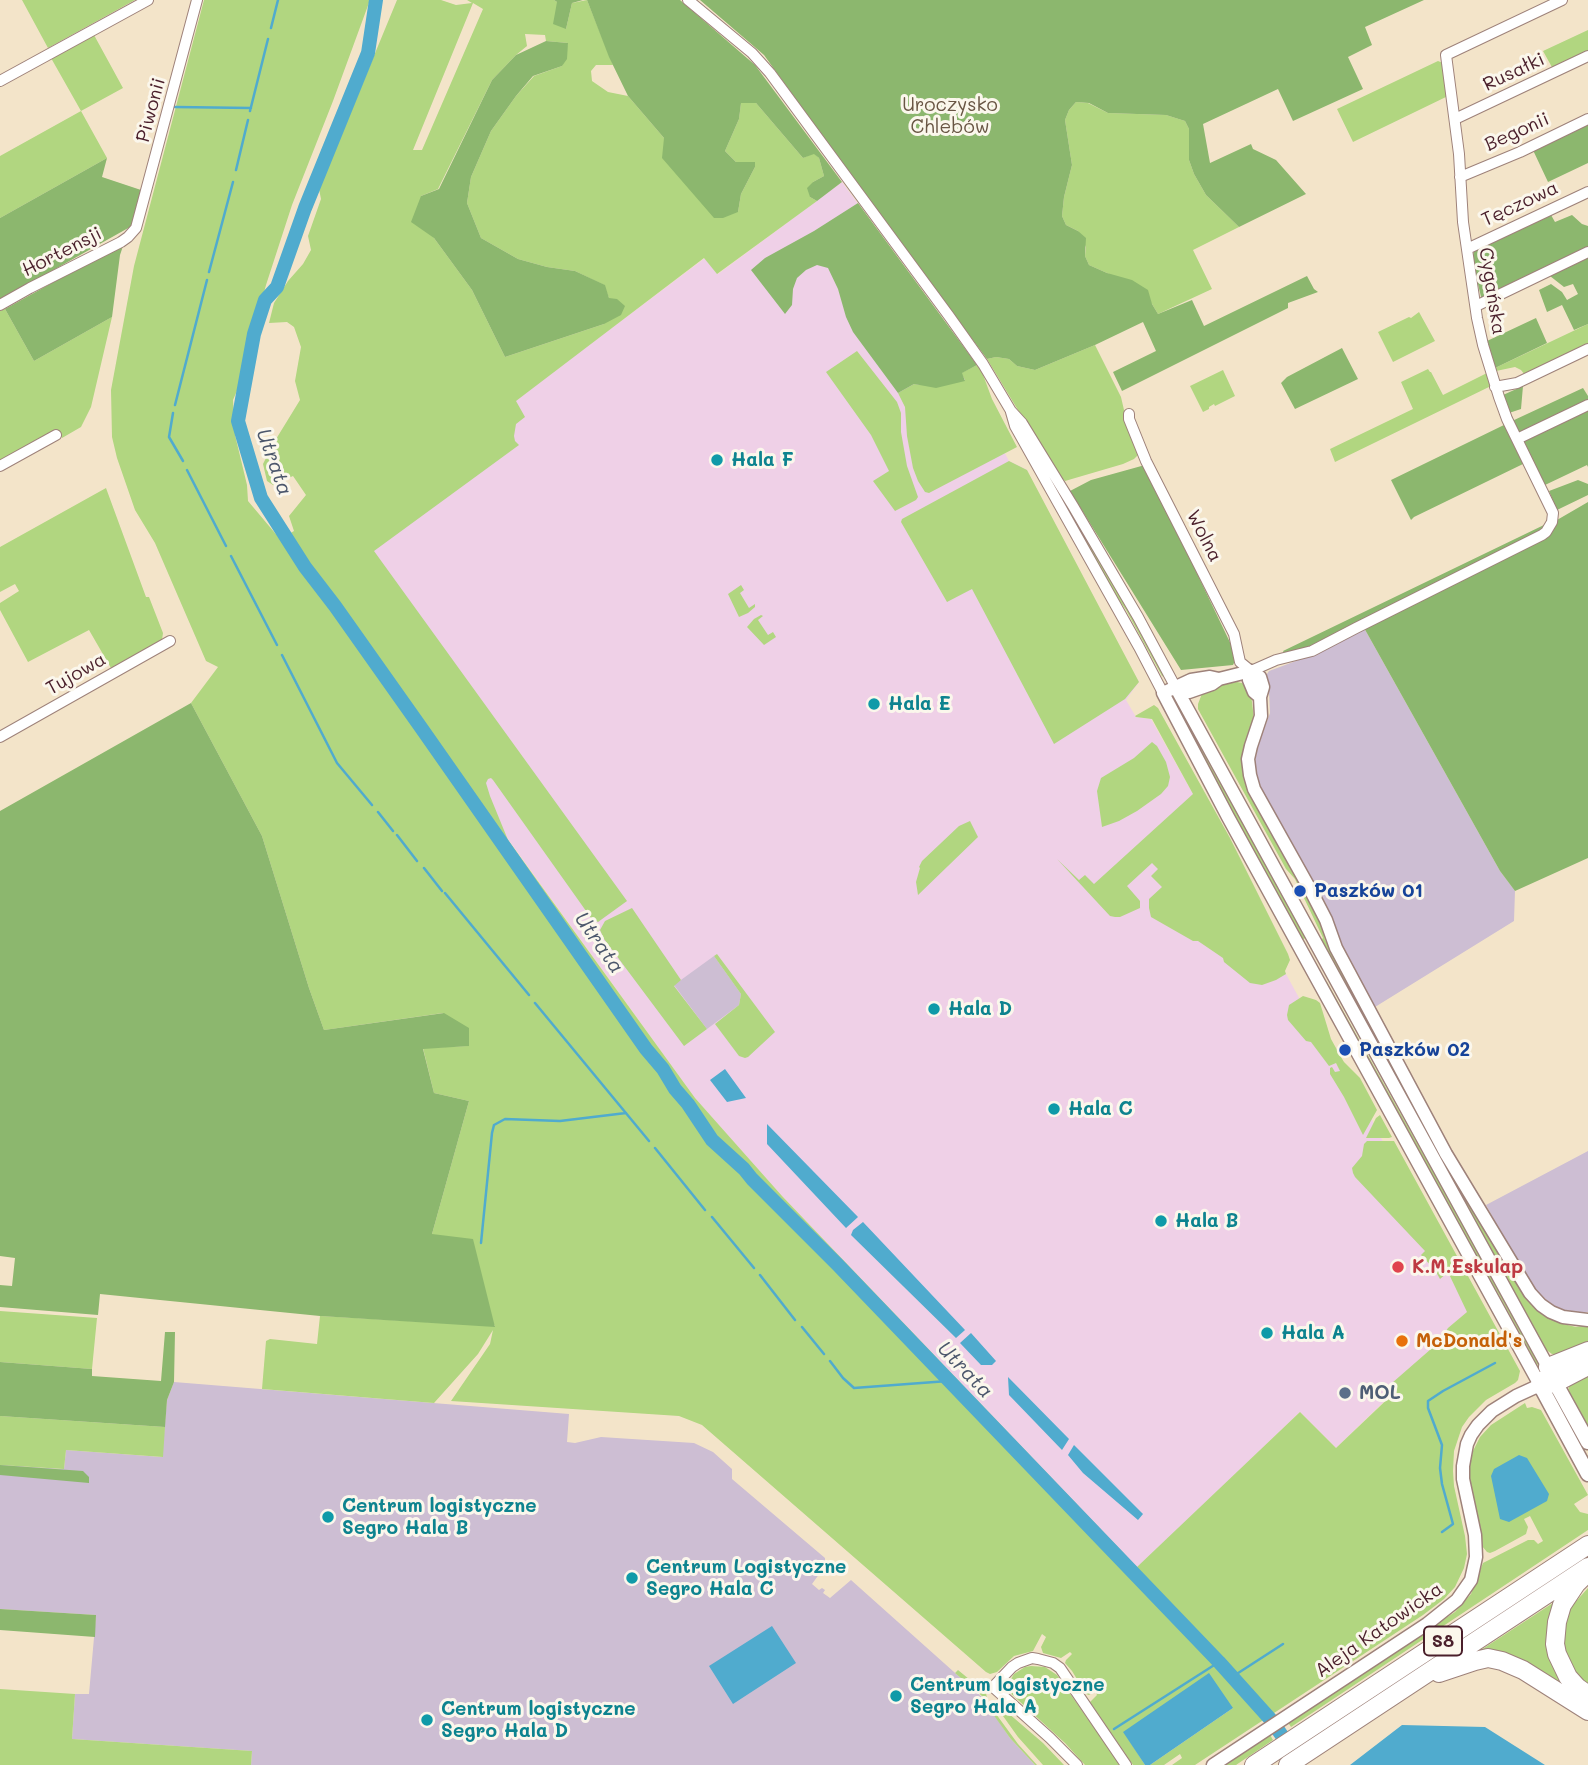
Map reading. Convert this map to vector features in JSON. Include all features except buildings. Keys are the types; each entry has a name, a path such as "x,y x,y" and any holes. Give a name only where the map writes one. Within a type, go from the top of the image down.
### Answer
{"highway":[{"path":"1547,1378 1588,1351"},
{"path":"1547,1378 1588,1366"},
{"name":"S8","path":"1254,1765 1588,1545"},
{"name":"S8","path":"1289,1765 1588,1567"},
{"path":"1588,1573 1576,1584 1562,1605 1555,1644 1568,1677 1577,1688 1588,1695"},
{"path":"1410,1685 1488,1658 1523,1670 1588,1711"}],"main road":[{"path":"1547,1378 1588,1442"},
{"path":"1547,1378 1588,1474"}],"street":[{"path":"0,81 148,0"},
{"name":"Piwonii","path":"136,228 197,0"},
{"path":"688,0 752,53 775,79 949,316 983,364 1011,411 1022,423 1138,617 1547,1378"},
{"name":"Cygańska","path":"1251,671 1276,660 1312,651 1542,535 1550,527 1553,513 1495,387 1483,345 1463,222 1455,119 1446,55 1562,0"},
{"name":"Rusałki","path":"1455,119 1588,56"},
{"name":"Begonii","path":"1460,177 1588,119"},
{"name":"Tęczowa","path":"1467,249 1588,191"},
{"name":"Hortensji","path":"0,305 121,242 136,228"},
{"path":"1476,306 1588,252"},
{"path":"1495,387 1517,383 1588,349"},
{"path":"1517,439 1588,405"},
{"path":"1011,411 1020,437 1139,648 1228,817 1547,1378"},
{"name":"Wolna","path":"1129,414 1146,461 1231,629 1240,662 1251,671"},
{"path":"0,466 56,435"},
{"name":"Tujowa","path":"0,737 170,641"},
{"path":"1163,693 1191,680 1210,677 1219,679 1251,671 1260,677 1263,687 1260,697 1261,716 1248,759 1254,789 1326,920 1336,948 1446,1154 1530,1293 1551,1312 1563,1317 1588,1320"},
{"name":"Aleja Katowicka","path":"1213,1765 1427,1624 1449,1608 1465,1591 1471,1580 1476,1557 1475,1535 1463,1479 1467,1444 1478,1425 1492,1411 1547,1378"},
{"path":"1077,1765 993,1687 1018,1663 1032,1658 1053,1663 1060,1668 1126,1765"}],"shaded area":[{"path":"842,182 977,365 962,373 1009,461 1027,470 1050,536 1139,682 1126,700 1136,717 1151,719 1193,794 1333,1060 1358,1092 1468,1312 1448,1328 1439,1342 1393,1383 1397,1389 1336,1448 1300,1412 1137,1568 782,1196 695,1098 461,774 311,554 705,258 718,274"},
{"path":"1363,626 1500,871 1515,891 1514,921 1375,1007 1338,939 1325,902 1257,782 1254,766 1270,713 1265,677 1269,671 1312,655"},
{"path":"714,956 741,994 739,1005 707,1029 674,985"},
{"path":"1588,1151 1588,1312 1574,1314 1554,1307 1537,1291 1486,1205"},
{"path":"174,1382 569,1414 567,1442 575,1443 601,1437 694,1443 713,1452 732,1469 732,1479 825,1558 825,1566 812,1584 819,1590 825,1590 823,1593 830,1598 851,1580 982,1697 1010,1738 1035,1765 251,1765 252,1751 72,1739 75,1694 89,1694 96,1615 0,1609 0,1465 64,1469 66,1450 162,1457 167,1400"}],"green space":[{"path":"22,0 135,0 48,48"},
{"path":"204,0 370,0 292,205 233,400 235,435 247,485 248,501 280,539 294,531 289,516 306,495 293,476 273,485 267,481 263,464 300,400 295,381 301,347 294,327 287,322 269,323 274,303 311,250 308,236 321,199 319,189 397,0 441,0 456,5 472,3 467,0 554,0 566,29 572,3 587,0 613,65 596,65 591,71 592,81 608,92 628,96 664,138 738,212 741,194 755,167 755,162 736,162 725,151 739,119 741,103 756,103 803,158 814,153 819,158 824,176 813,182 810,197 817,201 717,274 704,258 516,401 525,417 516,424 514,436 519,445 374,551 627,901 598,922 591,918 493,780 488,779 486,783 490,796 508,840 695,1098 782,1196 1137,1567 1300,1412 1336,1448 1397,1390 1392,1383 1439,1342 1448,1328 1467,1312 1448,1272 1440,1279 1421,1255 1425,1251 1353,1173 1352,1168 1362,1156 1367,1141 1394,1141 1520,1371 1515,1383 1486,1400 1469,1417 1462,1427 1454,1451 1454,1486 1467,1554 1455,1587 1444,1599 1195,1765 1172,1765 1182,1758 1180,1754 1164,1765 1150,1765 1233,1708 1124,1732 1145,1765 1133,1765 1090,1702 1097,1695 1095,1691 1086,1694 1065,1663 1072,1654 1070,1652 1061,1658 1043,1653 1041,1647 1046,1637 1042,1634 1033,1651 1014,1656 997,1672 986,1672 702,1425 679,1416 451,1401 490,1344 493,1330 478,1354 434,1403 262,1389 266,1341 270,1339 317,1344 320,1316 495,1326 432,1234 469,1101 434,1093 423,1048 468,1046 443,1013 324,1030 262,836 191,703 218,667 206,661 155,543 135,510 117,458 112,437 111,390 134,266","holes":["473,3 483,9 422,150 413,150","525,34 545,35 546,41 568,43 562,66 534,76 491,131 471,177 467,203 481,238 518,259 575,271 604,285 609,298 604,324 505,357 472,290 434,238 421,196 438,189 492,80 527,46"]},
{"path":"554,0 583,0 572,3 566,29 553,24 557,2"},
{"path":"587,0 680,0 755,65 842,182 817,201 810,197 807,188 824,176 819,158 814,154 803,158 756,103 741,103 739,119 725,151 736,162 755,162 755,167 741,194 738,212 723,218 714,218 662,158 664,138 628,96 609,57"},
{"name":"Uroczysko Chlebów","path":"700,0 1424,0 1365,27 1372,45 1348,57 1363,89 1293,121 1278,89 1203,124 1210,163 1251,144 1253,149 1276,160 1306,194 1239,227 1206,195 1194,174 1189,160 1189,129 1185,121 1166,115 1108,113 1089,103 1076,102 1069,110 1065,120 1072,165 1062,216 1066,225 1086,238 1085,256 1089,265 1132,280 1148,290 1158,314 1192,300 1204,326 1307,276 1318,292 1288,303 1288,308 1122,391 1113,372 1156,351 1143,322 1035,370 1017,366 1009,359 987,359 764,55"},
{"path":"1588,30 1588,53 1553,69 1543,51"},
{"path":"94,35 123,88 81,111 51,58"},
{"path":"546,41 568,43 567,59 562,66 533,76 491,131 471,177 467,203 481,238 518,259 575,271 605,285 609,298 617,299 625,306 621,315 604,324 505,357 472,290 434,238 411,222 421,196 439,189 492,80 516,55"},
{"path":"1438,61 1443,63 1448,96 1353,142 1337,109"},
{"path":"1076,102 1088,103 1108,113 1166,115 1185,121 1189,129 1189,160 1194,174 1206,195 1239,227 1193,250 1212,289 1158,314 1152,304 1116,277 1089,265 1085,256 1086,247 1078,231 1066,225 1062,216 1072,165 1065,120"},
{"path":"81,111 107,158 0,218 0,156"},
{"path":"1588,121 1588,163 1548,182 1532,148"},
{"path":"107,158 102,177 144,191 138,218 130,227 0,300 0,218"},
{"path":"858,203 977,365 962,373 965,381 936,388 914,384 898,393 853,332 828,268 817,265 797,278 792,305 785,314 751,270 765,258"},
{"path":"1551,215 1555,222 1572,215 1588,226 1588,249 1482,301 1472,259 1474,251"},
{"path":"124,243 112,317 34,361 5,309"},
{"path":"1588,255 1588,324 1574,330 1562,305 1547,312 1539,290 1551,284 1562,292 1567,300 1578,294 1573,284 1564,287 1550,276 1551,273"},
{"path":"5,309 34,361 112,317 91,407 81,427 62,438 58,431 0,462 0,311"},
{"path":"1419,312 1435,341 1393,362 1378,332"},
{"path":"1536,318 1547,343 1495,368 1487,341"},
{"path":"1588,324 1588,346 1525,375 1515,367 1496,371 1495,368"},
{"path":"1095,345 1121,397 1138,455 1123,464 1065,481 1055,471 987,359 1009,359 1017,366 1035,370"},
{"path":"1342,348 1358,379 1295,409 1281,383 1287,377"},
{"path":"857,351 897,402 901,413 901,432 907,466 918,497 895,511 873,481 889,471 871,435 826,372"},
{"path":"977,365 1017,447 929,493 925,492 913,468 905,407 898,393 914,384 965,380 961,373"},
{"path":"1428,369 1443,395 1489,372 1491,386 1335,462 1330,449 1413,409 1401,382"},
{"path":"1223,370 1235,396 1215,406 1214,404 1203,412 1190,386"},
{"path":"1523,386 1521,409 1509,413 1503,395"},
{"path":"1583,388 1588,402 1519,436 1512,421"},
{"path":"1588,407 1588,467 1587,465 1545,485 1523,442 1524,439"},
{"path":"1506,424 1526,465 1523,464 1411,520 1391,480"},
{"path":"1009,461 1027,470 1139,682 1125,699 1054,744 972,589 947,602 901,522 902,519"},
{"path":"1145,465 1237,657 1233,665 1181,670 1070,491 1091,480"},
{"path":"1578,480 1588,484 1588,495 1557,510 1549,491"},
{"path":"106,488 146,597 149,597 163,633 162,640 111,668 89,630 28,662 0,610 0,603 19,591 15,584 0,592 0,547"},
{"path":"1588,502 1588,858 1515,891 1500,871 1363,626 1543,539 1557,520"},
{"path":"1549,516 1545,529 1326,641 1284,653 1283,651 1546,524"},
{"path":"1084,540 1087,540 1132,615 1163,670 1164,677 1111,589"},
{"path":"741,585 744,590 740,593 749,608 755,604 755,607 739,617 728,594"},
{"path":"763,616 758,620 768,635 773,632 776,637 764,645 747,627"},
{"path":"1242,683 1251,694 1254,719 1242,757 1244,781 1314,907 1325,940 1438,1149 1543,1313 1559,1323 1576,1327 1588,1325 1588,1341 1560,1354 1552,1354 1545,1349 1320,941 1323,938 1295,879 1286,869 1198,709 1203,691"},
{"path":"191,703 262,836 324,1030 444,1013 469,1028 469,1046 423,1049 434,1093 469,1101 432,1234 473,1239 495,1327 320,1316 100,1294 98,1315 0,1307 0,1285 12,1286 15,1258 0,1256 0,811"},
{"path":"1154,705 1230,838 1288,954 1290,960 1286,974 1276,980 1262,985 1250,983 1224,962 1223,958 1198,941 1193,941 1151,917 1149,899 1162,887 1151,876 1158,869 1152,863 1127,886 1140,901 1140,908 1115,917 1110,916 1057,859 1079,880 1085,875 1094,884 1193,794 1152,719 1135,716"},
{"path":"1189,727 1308,937 1301,940 1186,728"},
{"path":"1152,742 1166,762 1170,777 1168,786 1137,811 1102,827 1097,791 1101,778 1134,758"},
{"path":"970,821 978,837 918,895 916,882 922,861 959,826"},
{"path":"632,908 681,980 674,986 707,1029 684,1046 600,930 605,921"},
{"path":"717,954 775,1032 745,1058 739,1056 715,1024 739,1005 741,994 714,956"},
{"path":"1325,982 1442,1183 1540,1367 1479,1263"},
{"path":"1303,996 1320,1003 1331,1039 1344,1062 1360,1078 1377,1110 1363,1135 1330,1074 1332,1067 1335,1072 1340,1071 1336,1063 1329,1066 1311,1042 1306,1041 1288,1020 1289,1005"},
{"path":"1380,1115 1392,1137 1366,1138 1376,1118"},
{"path":"0,1311 97,1318 92,1369 0,1362"},
{"path":"165,1332 175,1332 174,1382 167,1400 165,1427 0,1416 0,1362 92,1369 92,1376 161,1381"},
{"path":"1588,1370 1588,1431 1568,1390 1571,1382"},
{"path":"1525,1403 1527,1408 1541,1410 1588,1495 1574,1504 1580,1512 1588,1514 1588,1530 1291,1727 1287,1721 1455,1612 1471,1594 1483,1563 1528,1540 1534,1540 1538,1544 1543,1541 1530,1516 1524,1519 1528,1527 1526,1534 1495,1551 1487,1552 1482,1546 1470,1480 1473,1451 1480,1437 1491,1425"},
{"path":"0,1416 165,1427 163,1457 66,1450 64,1469 0,1465"},
{"path":"0,1465 83,1471 89,1477 89,1483 0,1475"},
{"path":"1588,1588 1588,1688 1579,1679 1565,1651 1563,1636 1570,1608"},
{"path":"1556,1601 1553,1623 1580,1694 1481,1655 1481,1650"},
{"path":"0,1609 96,1615 95,1637 0,1630"},
{"path":"1031,1666 1045,1667 1057,1675 1120,1765 1085,1765 1007,1690 1014,1674"},
{"path":"958,1670 986,1693 988,1703 1037,1765 1010,1738 982,1696 955,1673"},
{"path":"0,1689 75,1694 72,1739 252,1751 251,1765 0,1765"},
{"path":"993,1700 1064,1765 1043,1765 1018,1737"},
{"path":"1269,1733 1273,1740 1236,1765 1220,1765"}],"water":[{"path":"725,1069 746,1098 727,1102 710,1080"},
{"path":"767,1124 858,1217 846,1228 767,1144"},
{"path":"863,1222 965,1330 956,1338 851,1235"},
{"path":"971,1333 996,1361 992,1365 981,1365 960,1343"},
{"path":"1008,1377 1069,1439 1062,1450 1009,1395"},
{"path":"1074,1445 1143,1514 1138,1520 1083,1473 1068,1455"},
{"path":"1519,1455 1527,1458 1549,1494 1547,1501 1509,1522 1500,1519 1491,1476 1494,1469"},
{"path":"772,1626 796,1663 733,1704 709,1666"},
{"path":"1209,1673 1233,1708 1150,1765 1145,1765 1123,1732"},
{"path":"1402,1725 1485,1727 1545,1765 1350,1765"}],"waterway":[{"path":"271,28 278,0"},
{"name":"Utrata","path":"376,0 368,53 305,208 277,287 265,300 254,334 238,421 261,498 305,567 712,1140 838,1265 1219,1662 1272,1721 1293,1752"},
{"path":"250,111 268,39"},
{"path":"175,107 251,108"},
{"path":"236,170 248,120"},
{"path":"209,272 233,182"},
{"path":"175,405 207,280"},
{"path":"173,413 169,437 183,461"},
{"path":"187,470 226,546"},
{"path":"231,556 277,645"},
{"path":"282,655 337,763 372,805"},
{"path":"378,812 393,831"},
{"path":"397,835 417,861"},
{"path":"424,868 442,891"},
{"path":"445,893 529,995"},
{"path":"535,1003 649,1141"},
{"path":"481,1243 494,1125 505,1119 560,1121 626,1113"},
{"path":"655,1148 705,1210"},
{"path":"712,1217 754,1268"},
{"path":"760,1275 795,1320"},
{"path":"802,1327 824,1354"},
{"path":"830,1361 854,1388 948,1381"},
{"path":"1442,1532 1453,1524 1442,1484 1442,1445 1428,1408 1428,1401 1495,1363"},
{"path":"1232,1677 1283,1644"},
{"path":"1114,1729 1219,1662"}],"place":[{"name":"Hala F","path":"717,460"},
{"name":"Hala E","path":"874,704"},
{"name":"Paszków 01","path":"1300,891"},
{"name":"Hala D","path":"934,1009"},
{"name":"Paszków 02","path":"1345,1050"},
{"name":"Hala C","path":"1054,1109"},
{"name":"Hala B","path":"1161,1221"},
{"name":"K.M.Eskulap","path":"1398,1267"},
{"name":"Hala A","path":"1267,1333"},
{"name":"McDonald's","path":"1402,1341"},
{"name":"MOL","path":"1345,1393"},
{"name":"Centrum logistyczne Segro Hala B","path":"328,1517"},
{"name":"Centrum Logistyczne Segro Hala C","path":"632,1578"},
{"name":"Centrum logistyczne Segro Hala A","path":"896,1696"},
{"name":"Centrum logistyczne Segro Hala D","path":"427,1720"}]}
